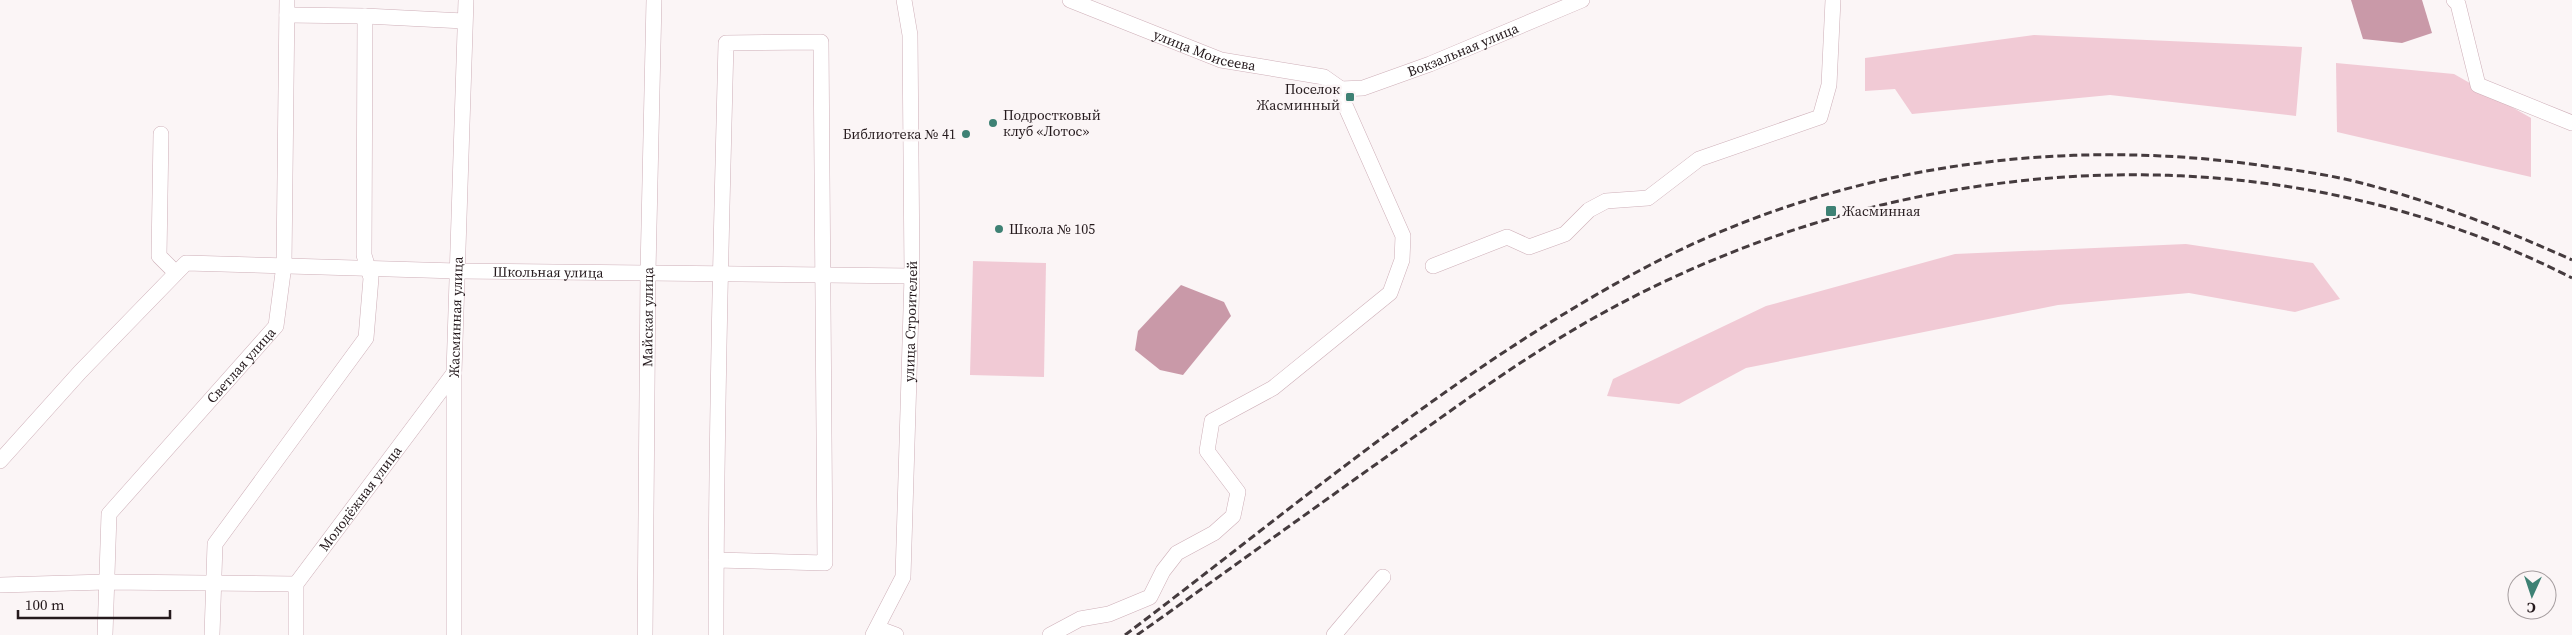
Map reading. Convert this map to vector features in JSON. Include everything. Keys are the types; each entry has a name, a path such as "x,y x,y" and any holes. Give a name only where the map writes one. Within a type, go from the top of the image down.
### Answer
{"street":[{"name":"Жасминная улица","path":"454,635 454,373 466,0"},
{"name":"Майская улица","path":"645,635 648,272 654,0"},
{"name":"улица Строителей","path":"875,631 903,577 912,276 910,35 904,0"},
{"name":"улица Моисеева","path":"1070,0 1221,60 1324,77 1341,89"},
{"name":"Вокзальная улица","path":"1341,89 1363,88 1430,64 1582,0"},
{"path":"1433,266 1507,236 1529,247 1566,234 1589,210 1606,201 1648,198 1699,159 1820,116 1829,85 1833,0"},
{"path":"2454,0 2458,4 2478,85 2572,123"},
{"path":"287,8 365,16 464,21"},
{"name":"Светлая улица","path":"105,635 109,514 276,326 284,264 287,8"},
{"path":"212,635 212,584 215,544 366,338 371,278 364,255 365,16"},
{"path":"716,560 825,563 821,42 726,43 720,273 716,560 716,635"},
{"path":"1050,635 1080,619 1110,614 1150,596 1163,571 1177,553 1214,533 1233,516 1238,492 1207,451 1212,421 1273,388 1390,293 1402,260 1403,236 1344,104 1341,89"},
{"path":"0,461 80,372 181,268 159,256 160,134"},
{"name":"Школьная улица","path":"181,268 284,264 458,271 912,276"},
{"name":"Молодёжная улица","path":"296,584 454,373"},
{"path":"1334,635 1383,577"},
{"path":"0,585 106,582 296,584 296,635"},
{"path":"875,631 896,635"}],"shaded area":[{"path":"2351,0 2422,0 2432,33 2402,43 2363,39"},
{"path":"2034,35 2302,47 2296,116 2110,95 1912,114 1895,89 1865,91 1865,58"},
{"path":"2336,63 2454,74 2531,118 2531,177 2337,132"},
{"path":"2186,244 2313,263 2340,299 2295,312 2189,293 2058,305 1746,368 1679,404 1607,396 1613,379 1766,306 1955,254"},
{"path":"973,261 1046,263 1044,377 970,375"},
{"path":"1181,285 1224,302 1231,316 1183,375 1160,370 1135,350 1138,331"}],"railway":[{"path":"1125,635 1316,488 1445,392 1580,304 1650,265 1721,232 1794,204 1869,183 1946,168 2023,158 2102,155 2180,157 2258,165 2342,178 2395,192 2472,218 2572,260"},
{"path":"1137,635 1459,405 1565,335 1592,319 1707,263 1827,220 1952,191 2078,176 2205,177 2330,194 2453,228 2572,278"}],"place":[{"name":"Поселок Жасминный","path":"1350,97"},
{"name":"Подростковый клуб «Лотос»","path":"993,123"},
{"name":"Библиотека № 41","path":"966,134"},
{"name":"Жасминная","path":"1831,211"},
{"name":"Школа № 105","path":"999,229"}]}
